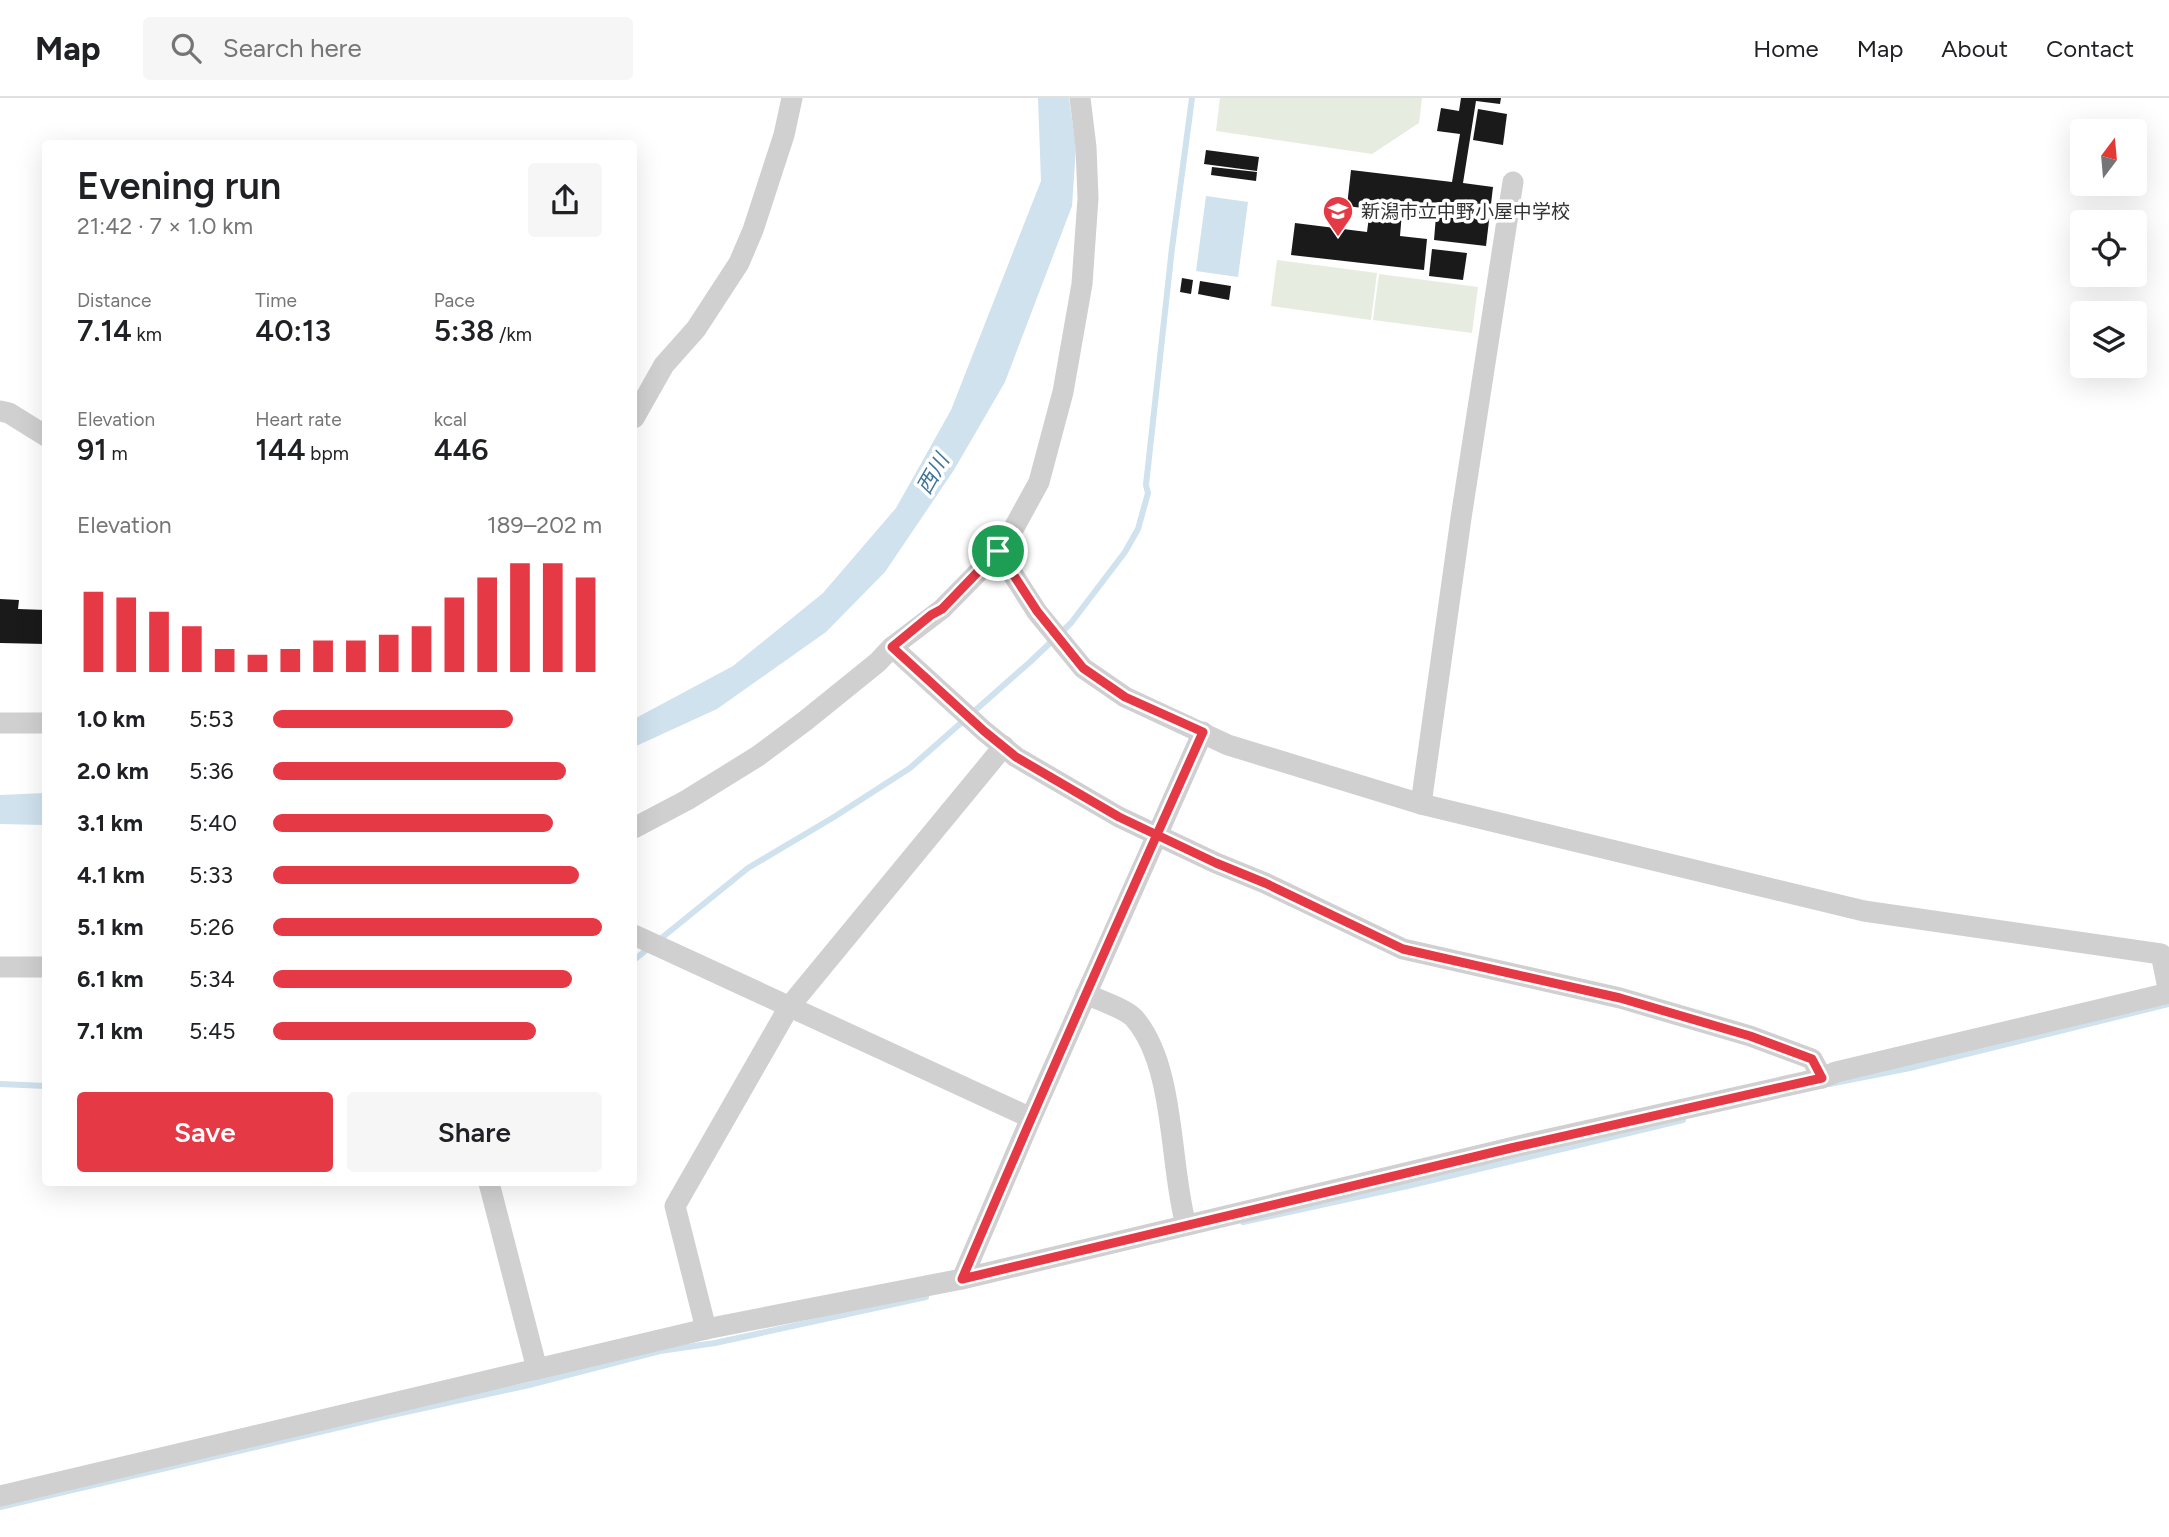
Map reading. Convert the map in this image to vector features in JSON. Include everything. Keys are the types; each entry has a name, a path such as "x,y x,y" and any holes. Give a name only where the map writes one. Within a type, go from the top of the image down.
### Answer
{"street":[{"path":"637,413 664,365 696,329 740,263 784,135 792,98"},
{"path":"637,826 687,800 758,756 878,662 892,647 942,609 998,551 1025,509 1039,482 1063,392 1082,285 1088,198 1080,98"},
{"path":"1421,804 1461,518 1513,183"},
{"path":"3,417 42,434"},
{"path":"0,1496 706,1329 962,1279 1511,1148 1822,1078 1836,1072 2169,993 2161,954 1864,911 1421,804 1228,745 1125,697 1083,668 1037,611 998,551"},
{"path":"892,647 1016,757 1119,817 1157,835 1403,949 1620,998 1750,1036 1812,1059 1822,1078"},
{"path":"0,723 42,723"},
{"path":"962,1279 1203,732"},
{"path":"706,1329 675,1206 789,1007 1004,746"},
{"path":"637,936 1031,1118"},
{"path":"0,967 42,967"},
{"path":"1086,993 1133,1016 1154,1048 1165,1094 1180,1203 1186,1225"},
{"path":"490,1186 537,1369"}],"shaded area":[{"path":"1220,98 1422,98 1419,123 1372,154 1216,131"},
{"path":"1277,260 1377,273 1371,320 1271,306"},
{"path":"1379,274 1478,287 1472,333 1373,320"}],"water":[{"name":"西川","path":"1038,98 1069,98 1076,148 1072,206 1005,382 954,470 885,572 826,632 717,709 637,746 637,717 733,666 823,593 896,508 951,410 1041,181"},
{"path":"1206,196 1248,202 1238,277 1196,271"},
{"path":"42,793 42,825 0,824 0,795"}],"building":[{"path":"1461,98 1501,98 1500,104 1476,101 1463,183 1493,187 1486,246 1434,240 1436,216 1402,212 1400,236 1427,239 1424,270 1291,255 1295,223 1367,232 1370,209 1347,206 1351,170 1452,182 1460,134 1437,131 1441,108 1459,111"},
{"path":"1478,109 1507,114 1503,145 1473,140"},
{"path":"1206,150 1259,157 1257,171 1204,164"},
{"path":"1212,167 1257,172 1256,181 1211,175"},
{"path":"1432,249 1467,253 1463,280 1429,276"},
{"path":"1182,278 1193,280 1191,294 1180,292"},
{"path":"1200,281 1231,286 1229,300 1198,294"},
{"path":"0,599 19,600 18,609 42,610 42,644 0,643"}],"waterway":[{"path":"659,940 748,868 910,768 1071,623 1125,552 1138,529 1148,493 1146,485 1172,248 1192,98"},
{"path":"637,958 650,947"},
{"path":"1829,1084 1910,1068 2169,1004"},
{"path":"0,1084 42,1086"},
{"path":"1243,1222 1412,1185 1683,1120"},
{"path":"0,1507 529,1385 660,1351 715,1343 926,1297"}],"place":[{"name":"新潟市立中野小屋中学校","path":"1338,238"}],"route":[{"path":"998,551 942,609 892,647 1016,757 1119,817 1157,835 1216,863 1265,883 1403,949 1620,998 1750,1036 1812,1059 1822,1078 1177,1226 962,1279 1086,993 1157,835 1203,732 1125,697 1083,668 1037,611 998,551"}]}
